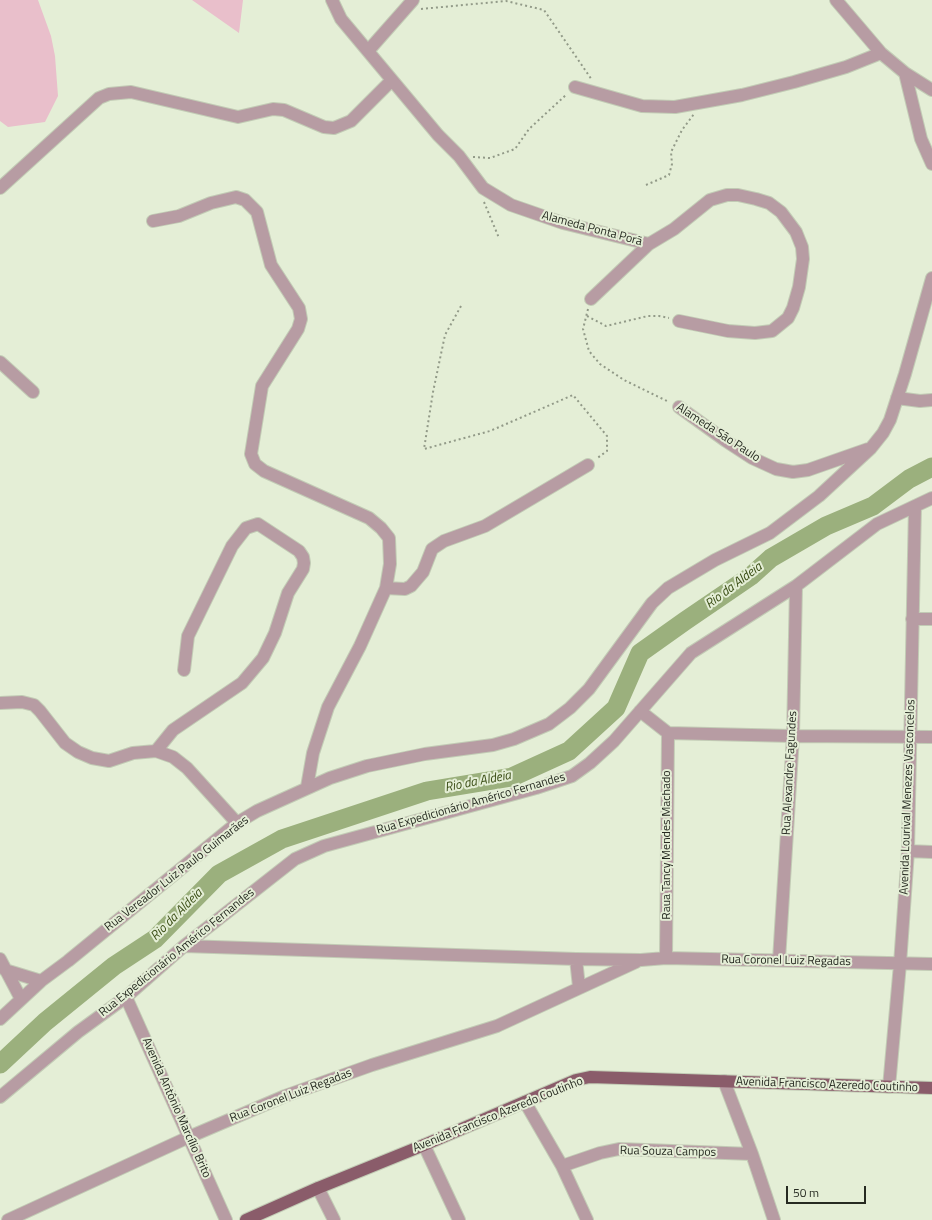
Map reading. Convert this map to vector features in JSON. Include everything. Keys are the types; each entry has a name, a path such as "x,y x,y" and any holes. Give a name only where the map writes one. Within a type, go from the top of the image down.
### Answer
{"main road":[{"name":"Avenida Francisco Azeredo Coutinho","path":"246,1220 318,1188 424,1145 576,1080 590,1077 932,1088"}],"street":[{"name":"Alameda Ponta Porã","path":"332,0 341,19 438,135 459,156 483,188 511,205 563,223 649,244 674,229 710,200 727,195 738,195 769,203 789,220 802,247 802,273 793,308 788,318 780,326 772,331 755,333 728,331 679,321"},
{"path":"368,51 413,0"},
{"path":"836,0 881,53 905,73 932,90"},
{"path":"575,87 642,106 675,107 701,104 794,82 846,67 881,53"},
{"path":"905,73 921,139 932,164"},
{"path":"0,188 99,98 109,94 131,92 238,117 272,109 284,110 324,127 334,128 352,121 392,80"},
{"path":"153,221 179,216 212,203 236,197 245,200 257,212 271,265 299,308 301,319 298,329 262,386 251,454 255,464 264,471 370,518 382,528 389,538 390,564 386,588 360,646 328,707 314,753 307,787"},
{"path":"591,300 649,244"},
{"name":"Rua Vereador Luiz Paulo Guimarães","path":"1,1017 41,981 68,961 237,823 307,787 330,778 367,766 425,754 493,745 514,739 549,724 570,708 589,689 652,603 668,588 715,560 747,546 776,529 819,496 871,448 883,433 897,398 932,278"},
{"path":"0,362 33,392"},
{"path":"897,398 920,401 932,400"},
{"name":"Alameda São Paulo","path":"680,407 745,454 776,469 793,472 808,470 871,448"},
{"path":"386,588 405,588 411,586 423,572 432,549 444,541 485,526 588,465"},
{"name":"Rua Expedicionário Américo Fernandes","path":"0,1097 78,1032 126,997 184,946 279,870 302,855 324,846 487,802 568,778 590,764 614,741 691,653 796,586 877,524 931,499"},
{"name":"Avenida Lourival Menezes Vasconcelos","path":"888,1087 900,964 908,852 915,506"},
{"path":"156,750 173,730 242,683 264,658 275,633 288,593 303,569 303,557 298,551 275,534 258,524 246,528 232,546 188,636 184,670"},
{"name":"Rua Alexandre Fagundes","path":"779,960 793,736 796,586"},
{"path":"912,619 932,619"},
{"path":"0,703 22,702 34,705 40,710 64,743 92,758 109,761 133,753 156,750 173,757 187,768 237,823"},
{"path":"640,711 668,733 911,738 932,737"},
{"name":"Raua Tancy Mendes Machado","path":"666,958 668,733"},
{"path":"908,852 932,852"},
{"name":"Rua Coronel Luiz Regadas","path":"184,946 576,960 641,960 666,958 932,964"},
{"path":"576,960 579,988"},
{"name":"Rua Coronel Luiz Regadas","path":"8,1220 189,1137 285,1096 372,1066 497,1026 641,960"},
{"path":"3,965 41,981"},
{"path":"3,965 21,999"},
{"name":"Avenida Antônio Marcílio Brito","path":"126,997 226,1220"},
{"path":"724,1081 752,1154 774,1220"},
{"path":"525,1102 562,1166 587,1220"},
{"path":"424,1145 459,1220"},
{"name":"Rua Souza Campos","path":"562,1166 600,1153 619,1149 752,1154"},
{"path":"318,1188 334,1220"}],"path":[{"path":"404,10 506,1 544,10 596,84"},
{"path":"459,156 490,158 515,149 529,129 575,87"},
{"path":"646,185 669,176 672,164 671,152 682,130 701,104"},
{"path":"481,196 499,238"},
{"name":"Alameda São Paulo","path":"591,300 582,330 589,351 600,364 624,380 680,407"},
{"path":"461,306 446,335 433,392 424,449 490,432 573,395 607,436 607,451 588,465"},
{"path":"587,316 606,326 648,316 659,316 679,321"}],"shaded area":[{"path":"0,0 38,0 51,36 55,56 58,96 45,122 8,127 0,121"},
{"path":"192,0 243,0 239,33"}],"waterway":[{"name":"Rio da Aldeia","path":"0,1064 45,1022 114,966 155,939 219,874 282,839 427,791 512,777 569,751 616,708 640,653 751,576 771,558 826,526 873,506 909,479 932,467"}]}
